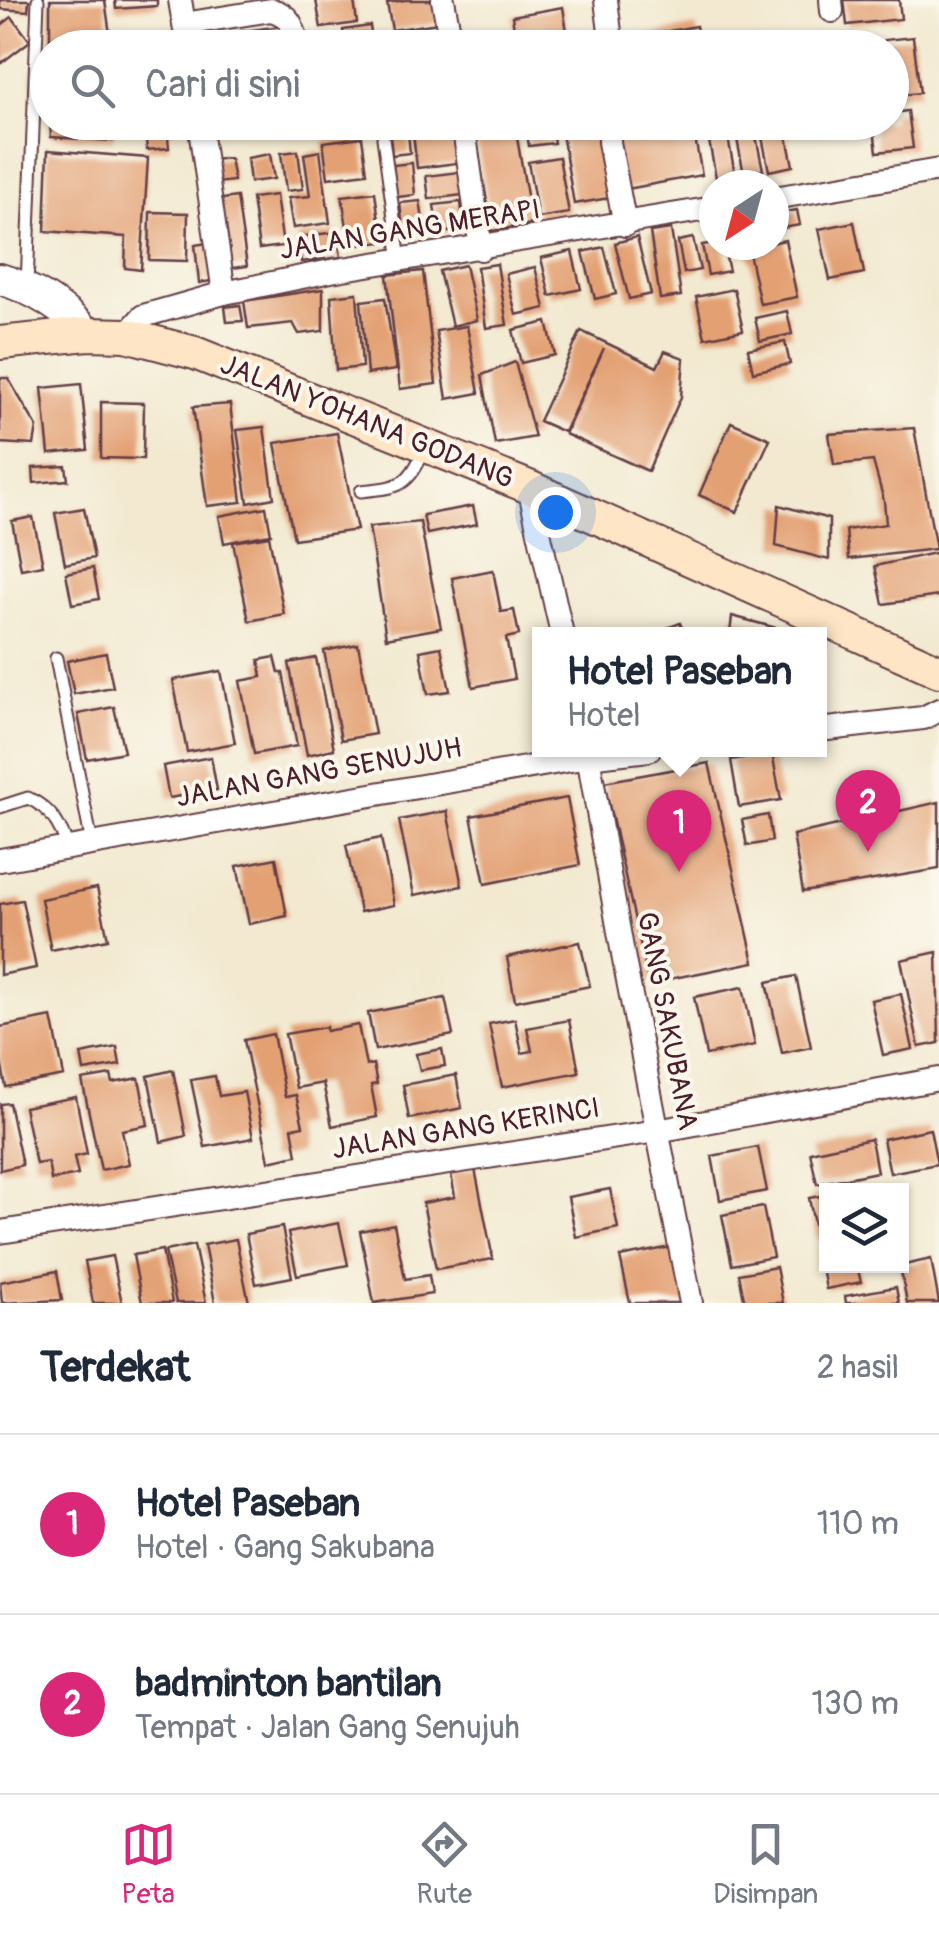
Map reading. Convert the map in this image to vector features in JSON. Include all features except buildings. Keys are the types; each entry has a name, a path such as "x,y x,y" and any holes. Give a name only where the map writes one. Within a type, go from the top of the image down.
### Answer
{"main road":[{"name":"JALAN YOHANA GODANG","path":"0,343 126,334 249,372 529,488 939,671"}],"street":[{"path":"180,0 185,30"},
{"path":"443,0 449,30"},
{"path":"606,0 610,30"},
{"path":"206,30 271,10 289,16 293,30"},
{"path":"203,140 224,294"},
{"path":"466,140 481,249"},
{"path":"609,140 624,225"},
{"path":"789,195 939,170"},
{"name":"JALAN GANG MERAPI","path":"126,334 144,316 224,294 699,211"},
{"path":"13,283 71,316 88,334"},
{"path":"529,488 560,627"},
{"path":"827,729 923,718 939,710"},
{"name":"JALAN GANG SENUJUH","path":"0,860 566,757"},
{"name":"GANG SAKUBANA","path":"589,757 691,1303"},
{"name":"JALAN GANG KERINCI","path":"0,1232 657,1131 939,1079"}],"lane":[{"path":"35,30 38,0"},
{"path":"13,283 30,91"},
{"path":"383,140 400,261"},
{"path":"361,491 394,488 408,481 427,445"},
{"path":"56,658 80,846"},
{"path":"0,807 28,798 44,805 80,846"}],"place":[{"name":"badminton bantilan","path":"868,852"},
{"name":"Hotel Paseban","path":"679,872"}]}
